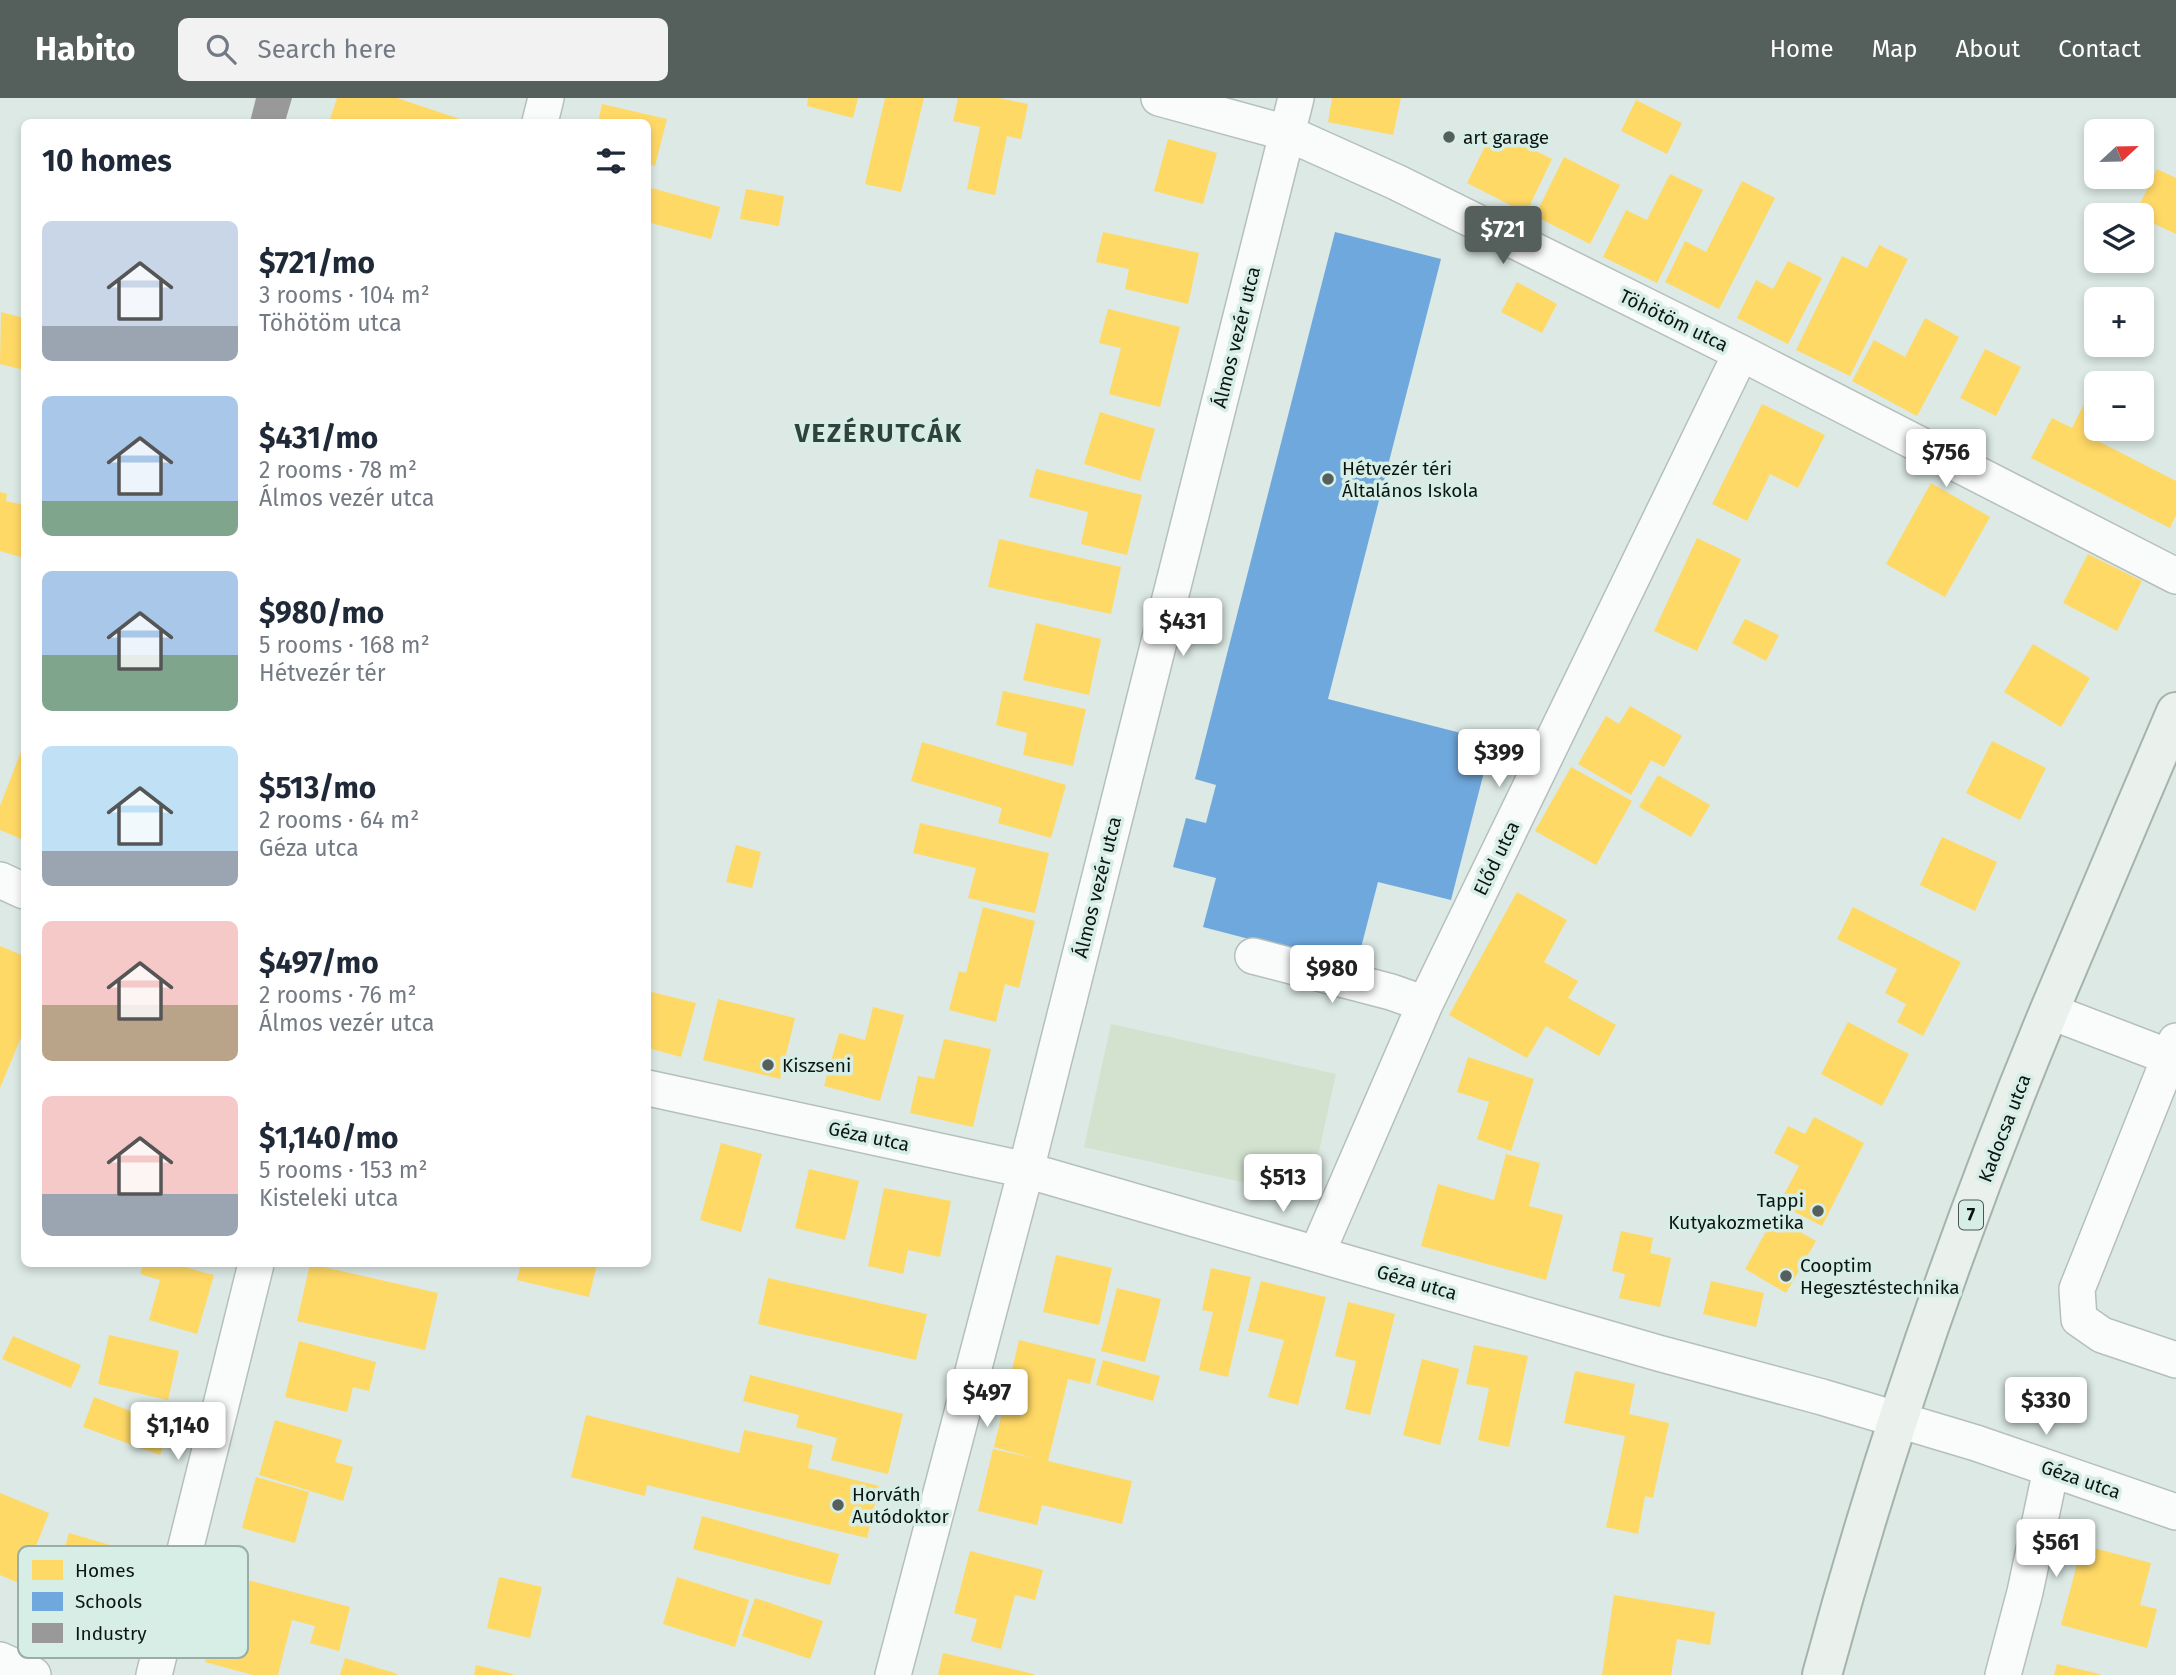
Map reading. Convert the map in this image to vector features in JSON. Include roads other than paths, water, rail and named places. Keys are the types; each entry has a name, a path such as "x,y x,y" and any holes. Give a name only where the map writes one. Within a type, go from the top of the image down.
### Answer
{"main road":[{"name":"Kadocsa utca","path":"1822,1675 1871,1503 1928,1329 2049,1011 2176,712"}],"street":[{"path":"541,119 546,98"},
{"name":"Töhötöm utca","path":"1159,98 1287,133 1396,182 1741,353 2176,576"},
{"name":"Álmos vezér utca","path":"894,1675 1026,1170 1296,98"},
{"name":"Előd utca","path":"1317,1253 1425,1004 1741,353"},
{"path":"0,880 21,890"},
{"path":"1253,956 1391,992 1425,1004"},
{"path":"2049,1011 2173,1049 2077,1289 2079,1318 2102,1335 2176,1360"},
{"name":"Géza utca","path":"651,1089 1026,1170 1658,1353 1822,1397 2051,1469 2176,1512"},
{"path":"186,1546 255,1267"},
{"path":"2003,1675 2025,1592 2051,1469"},
{"path":"154,1675 158,1658"},
{"path":"0,1660 33,1675"}],"place":[{"name":"art garage","path":"1449,137"},
{"name":"Hétvezér téri Általános Iskola","path":"1328,479"},
{"name":"Kiszseni","path":"768,1065"},
{"name":"Tappi Kutyakozmetika","path":"1818,1211"},
{"name":"Cooptim Hegesztéstechnika","path":"1786,1276"},
{"name":"Horváth Autódoktor","path":"838,1505"}],"district":[{"name":"VEZÉRUTCÁK","path":"879,433"}]}
